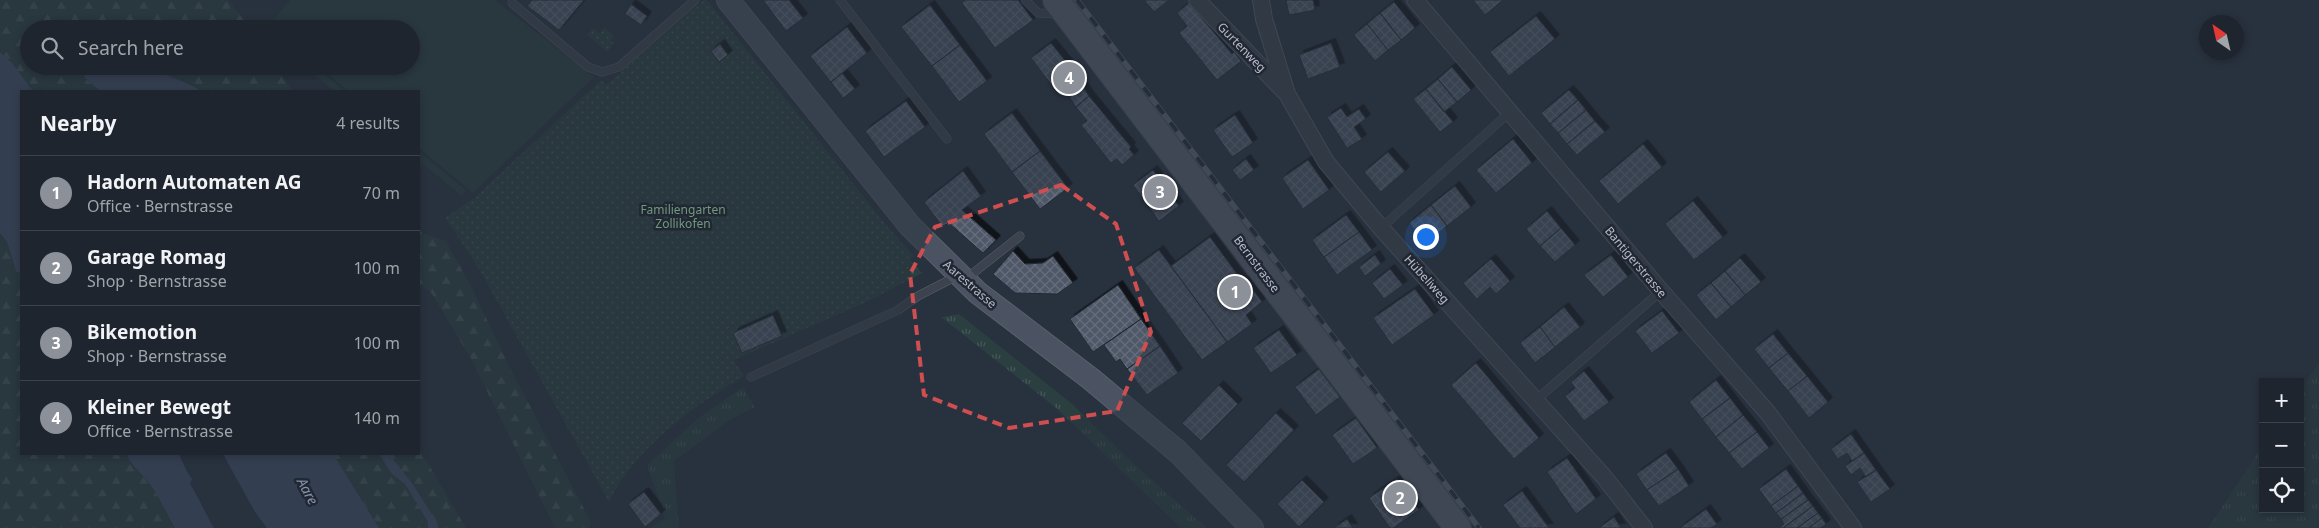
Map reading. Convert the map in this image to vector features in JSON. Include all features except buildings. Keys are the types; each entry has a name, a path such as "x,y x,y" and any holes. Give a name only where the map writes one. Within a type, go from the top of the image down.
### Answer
{"main road":[{"name":"Bernstrasse","path":"1061,7 1458,528"}],"street":[{"name":"Aarestrasse","path":"728,0 910,226 961,278 1133,413 1214,486 1252,528"},
{"name":"Gurtenweg","path":"1197,0 1287,94"},
{"name":"Hübeliweg","path":"1260,0 1287,94 1326,162 1381,228 1536,400 1586,460 1605,478 1644,528"},
{"name":"Bantigerstrasse","path":"1415,0 1661,291 1768,413 1853,528"}],"lane":[{"path":"512,3 588,67 602,72 620,67 695,0"},
{"path":"840,0 947,139"},
{"path":"1025,0 1038,13 1061,7"},
{"path":"1381,228 1509,113"},
{"path":"751,377 898,310 918,296 961,278 1020,236"},
{"path":"1536,400 1661,291"}],"highlighted area":[{"path":"1061,185 1116,224 1151,332 1117,411 1009,428 924,395 910,274 935,227"}],"green space":[{"path":"0,0 228,0 244,20 20,20 20,74 0,52"},
{"path":"290,0 495,0 594,77 473,193 420,149 420,90 347,90 329,75 420,75 420,20 273,20"},
{"name":"Familiengarten Zollikofen","path":"703,0 707,0 887,226 914,256 910,260 922,273 871,300 734,360 744,376 686,415 650,446 620,482 609,502 479,269 445,218 475,197 601,80 606,85"},
{"path":"604,27 615,36 611,41 614,43 607,52 587,35 593,28 600,33"},
{"path":"21,75 83,75 99,90 32,90"},
{"path":"167,75 282,75 291,90 198,90"},
{"path":"314,75 325,75 344,90 333,90"},
{"path":"420,153 466,190 462,196 420,162"},
{"path":"420,230 422,233 446,241 473,290 509,366 591,522 589,528 558,528 554,526 470,357 430,291 420,286"},
{"path":"0,233 7,242 16,271 20,273 20,455 127,455 131,463 152,487 175,528 0,528"},
{"path":"959,314 1071,403 1134,464 1207,528 1181,528 1055,407 941,317"},
{"path":"2319,363 2319,528 2208,528 2259,451 2259,513 2304,513 2304,384"},
{"path":"743,387 755,407 730,420 674,461 679,528 650,528 665,518 647,465 698,418"},
{"path":"420,450 466,528 379,528 334,455 420,455"}],"water":[{"path":"0,52 12,63 32,90 20,90 20,273 16,271 7,242 0,233"},
{"path":"83,75 167,75 198,90 99,90"},
{"path":"127,455 179,455 192,479 190,484 214,528 175,528 152,487 131,463"},
{"name":"Aare","path":"224,455 334,455 379,528 267,528 255,512"},
{"path":"380,455 390,455 412,483 438,524 438,528 428,528 428,522 405,484 392,474"}],"railway":[{"path":"1077,0 1479,528"}],"place":[{"name":"Kleiner Bewegt","path":"1069,78"},
{"name":"Bikemotion","path":"1160,192"},
{"name":"Hadorn Automaten AG","path":"1235,292"},
{"name":"Garage Romag","path":"1400,498"}]}
